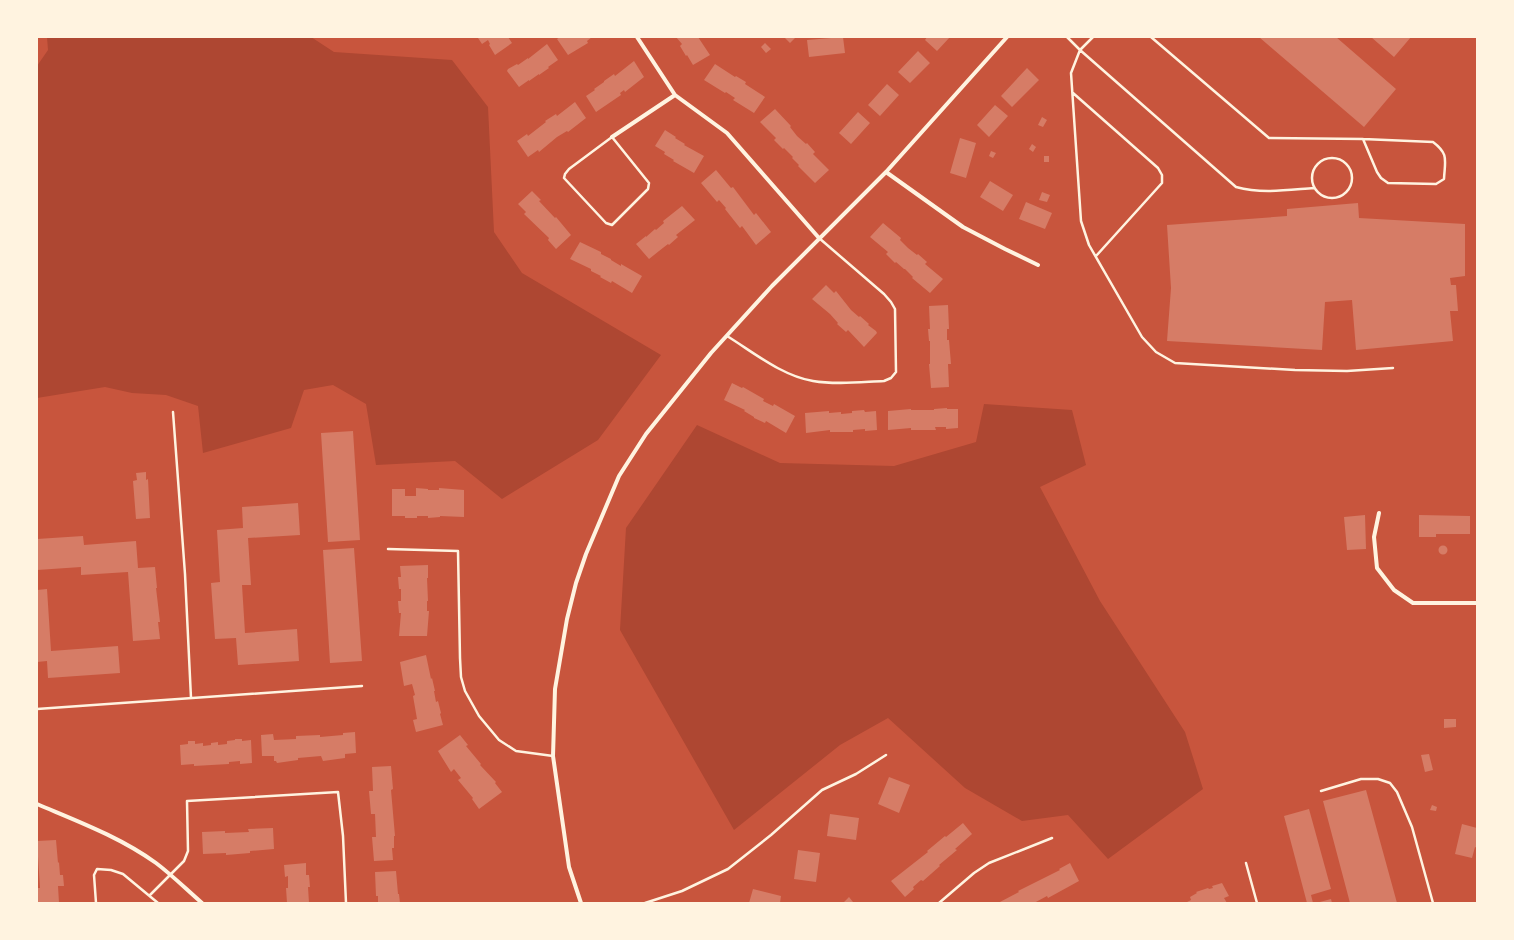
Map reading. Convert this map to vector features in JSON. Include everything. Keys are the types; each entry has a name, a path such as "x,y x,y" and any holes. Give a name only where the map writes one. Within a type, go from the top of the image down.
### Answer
{"street":[{"path":"637,37 675,95 727,133 819,238"},
{"path":"582,903 569,867 553,756 555,689 567,619 576,583 595,532 619,476 646,434 727,336 772,286 886,172 1007,37"},
{"path":"612,137 675,95"},
{"path":"886,172 964,227 1005,250 1038,265"},
{"path":"1379,513 1374,537 1377,568 1394,590 1414,603 1477,603"},
{"path":"37,804 93,828 156,863 202,903"}],"lane":[{"path":"1067,37 1236,187 1250,191 1265,192 1314,188 1323,196 1336,198 1347,191 1350,186 1352,179 1347,166 1336,159 1322,161 1314,170 1312,176 1314,188"},
{"path":"1092,37 1080,50 1071,73 1081,221 1089,245 1142,338 1156,352 1175,363 1295,370 1347,371 1393,368"},
{"path":"1151,37 1269,138 1363,139 1433,142 1442,149 1445,159 1444,179 1436,184 1388,182 1381,178 1377,172 1363,139"},
{"path":"1073,93 1158,168 1162,175 1162,182 1096,256"},
{"path":"612,137 649,183 648,189 612,225 606,223 564,178 566,171 612,137"},
{"path":"727,336 777,367 812,381 830,383 884,380 891,378 896,372 895,309 884,294 819,238"},
{"path":"173,412 185,574 191,698"},
{"path":"388,549 458,551 460,658 461,676 465,691 479,716 499,740 516,751 553,756"},
{"path":"37,709 362,686"},
{"path":"645,903 682,891 728,869 771,835 822,790 856,774 886,755"},
{"path":"1321,791 1361,780 1378,779 1390,783 1397,792 1412,827 1433,903"},
{"path":"150,895 184,861 188,851 188,801 338,792 343,836 346,903"},
{"path":"939,903 974,873 990,863 1052,838"},
{"path":"1246,863 1257,903"},
{"path":"96,903 94,874 97,869 110,870 123,874 158,903"}],"shaded area":[{"path":"47,37 311,37 334,52 452,60 488,107 494,232 522,273 661,355 598,440 502,499 455,461 376,465 366,404 333,385 304,390 291,428 203,453 198,406 166,395 132,393 105,387 37,398 37,66 48,50"},
{"path":"984,404 1072,410 1086,465 1040,487 1100,601 1185,732 1203,789 1108,859 1068,815 1022,821 965,788 888,718 840,745 734,830 620,630 626,528 697,425 780,463 894,466 976,442"}],"building":[{"path":"508,37 512,43 495,55 489,45 488,40 482,44 478,38"},
{"path":"560,37 592,37 587,41 588,43 568,55 557,39"},
{"path":"676,37 698,37 710,55 693,65 680,46 682,44"},
{"path":"784,37 796,37 790,43"},
{"path":"843,37 845,53 809,57 807,40"},
{"path":"927,37 950,37 937,51 925,40"},
{"path":"1259,37 1336,37 1396,89 1364,127"},
{"path":"1371,37 1411,37 1394,57"},
{"path":"765,43 771,49 766,53 761,47"},
{"path":"547,44 558,60 539,75 519,87 507,71 508,69 528,59"},
{"path":"918,51 930,63 910,83 898,72"},
{"path":"634,61 644,77 625,92 624,90 620,93 621,95 596,112 586,96 604,81 614,74 615,76"},
{"path":"715,64 746,82 745,84 765,97 754,113 733,100 735,98 726,92 725,93 704,80"},
{"path":"1027,68 1039,80 1012,107 1001,96"},
{"path":"887,84 899,95 880,116 868,105"},
{"path":"575,102 586,118 568,132 567,131 557,137 539,152 538,150 528,157 517,141 527,134 528,136 546,122 545,121 556,114 557,116"},
{"path":"995,105 1008,116 989,137 977,125"},
{"path":"775,109 791,126 790,127 797,136 806,144 807,143 815,152 813,154 829,170 815,183 798,166 799,165 792,158 793,157 774,140 776,138 760,122"},
{"path":"858,112 870,123 851,144 839,133"},
{"path":"1042,117 1047,120 1043,127 1038,125"},
{"path":"665,130 685,144 684,145 704,156 694,173 673,161 674,160 664,154 665,152 655,146"},
{"path":"960,138 976,143 966,178 950,173"},
{"path":"1032,144 1036,147 1033,152 1029,149"},
{"path":"991,151 996,153 993,158 989,156"},
{"path":"1044,156 1049,156 1049,162 1044,162"},
{"path":"716,170 731,188 733,187 754,215 756,213 771,232 756,245 742,226 740,228 719,200 717,202 701,183"},
{"path":"990,181 1013,195 1003,211 980,197"},
{"path":"532,191 541,200 539,201 555,218 556,217 571,235 556,249 548,240 549,238 524,214 526,212 518,204"},
{"path":"1042,192 1050,195 1047,202 1039,200"},
{"path":"1026,202 1052,213 1045,229 1019,219"},
{"path":"1358,203 1359,218 1465,224 1465,276 1450,278 1451,285 1456,285 1458,311 1450,311 1453,341 1356,350 1352,300 1325,302 1322,350 1167,341 1171,288 1167,225 1287,216 1287,209"},
{"path":"682,206 695,220 676,235 678,237 669,245 668,244 649,259 636,244 655,229 656,230 664,223 663,221"},
{"path":"883,223 901,238 900,240 908,248 927,262 925,264 943,279 930,293 912,278 913,277 905,269 896,262 895,263 886,254 888,252 870,237"},
{"path":"580,242 601,252 601,254 621,266 621,264 642,276 632,293 612,281 611,283 600,277 601,276 591,271 591,269 570,259"},
{"path":"826,285 834,293 836,291 851,310 876,331 877,333 864,347 848,330 846,332 837,324 838,323 830,314 812,299"},
{"path":"948,305 949,329 947,329 947,340 949,340 951,364 948,364 949,387 931,388 929,364 930,341 928,329 930,329 929,306"},
{"path":"732,383 742,388 743,387 764,399 763,401 773,406 774,404 795,416 786,433 766,421 765,423 754,418 744,411 745,410 724,400"},
{"path":"947,408 958,409 958,428 946,429 946,427 935,427 936,430 911,430 911,428 888,430 888,411 911,409 934,410"},
{"path":"864,410 865,412 876,411 877,430 865,431 865,429 853,430 853,432 830,432 830,430 806,433 805,413 829,411 829,413 841,412 841,414"},
{"path":"353,431 360,540 328,542 321,433"},
{"path":"146,472 146,480 148,479 150,518 136,519 133,481 137,480 136,473"},
{"path":"416,488 428,490 439,490 439,488 464,490 464,517 440,516 428,518 428,516 417,516 417,518 405,518 405,516 392,516 392,489 405,489 405,496 416,496"},
{"path":"298,503 300,535 248,538 251,585 242,585 245,633 297,629 299,661 238,665 236,638 215,639 211,583 220,582 217,530 243,528 242,507"},
{"path":"1365,515 1366,549 1347,550 1344,517"},
{"path":"1419,515 1470,516 1470,534 1436,534 1436,537 1419,537"},
{"path":"83,536 84,545 136,541 138,568 155,567 160,639 133,641 128,572 81,575 81,567 37,570 37,539"},
{"path":"1443,545 1448,550 1443,555 1438,550"},
{"path":"354,548 362,661 330,663 323,550"},
{"path":"428,565 427,611 429,611 427,636 399,636 401,613 399,613 398,601 401,601 401,589 399,589 398,577 401,577 400,566"},
{"path":"47,589 51,651 118,646 120,673 48,678 47,661 37,662 37,590"},
{"path":"426,655 435,691 436,702 438,701 443,725 416,732 413,720 417,719 413,696 415,695 412,684 404,686 400,662"},
{"path":"1444,719 1456,719 1456,727 1444,728"},
{"path":"355,732 356,753 345,754 345,758 323,761 321,756 298,758 298,760 277,763 274,761 274,756 262,756 261,735 273,734 274,740 296,739 296,736 320,735 320,737 343,735 343,733"},
{"path":"460,735 468,745 466,746 481,764 480,765 496,782 495,783 502,792 479,809 472,799 473,798 458,780 461,778 454,769 451,772 438,751"},
{"path":"242,739 242,741 251,740 252,763 240,764 240,761 229,762 229,764 194,766 194,764 181,765 180,745 188,744 188,741 195,741 195,744 203,743 203,746 218,742 218,745 227,744 227,741"},
{"path":"1429,754 1433,770 1425,772 1421,755"},
{"path":"391,766 393,789 391,790 395,836 394,848 392,848 393,860 374,861 372,837 376,837 375,814 371,814 369,791 373,791 372,767"},
{"path":"889,777 910,785 899,813 878,804"},
{"path":"1366,790 1397,903 1350,903 1323,801"},
{"path":"1432,805 1437,807 1436,811 1430,810"},
{"path":"1309,809 1331,889 1311,895 1313,903 1307,903 1284,816"},
{"path":"830,814 859,818 856,840 827,836"},
{"path":"963,823 972,834 955,849 957,850 939,865 940,866 923,881 921,880 913,887 914,889 905,897 891,881"},
{"path":"1462,824 1477,828 1477,848 1475,847 1472,858 1455,854"},
{"path":"273,828 274,849 226,855 226,853 203,854 202,832 249,832 248,829"},
{"path":"56,840 60,875 63,875 64,886 58,886 59,903 37,903 37,888 40,888 37,841"},
{"path":"798,850 820,853 816,882 794,879"},
{"path":"306,863 306,875 309,875 310,887 308,887 309,903 287,903 286,888 288,888 288,876 285,877 284,865"},
{"path":"1070,863 1079,881 1048,898 1047,896 1034,903 998,903 1060,870 1059,869"},
{"path":"396,871 400,903 378,903 378,896 376,896 375,872"},
{"path":"1222,883 1229,896 1224,898 1227,903 1185,903 1191,900 1190,897 1197,893 1196,892 1213,888 1212,886"},
{"path":"753,889 781,896 780,903 749,903"},
{"path":"849,897 853,902 852,903 843,903"},
{"path":"1331,899 1332,903 1316,903"}]}
